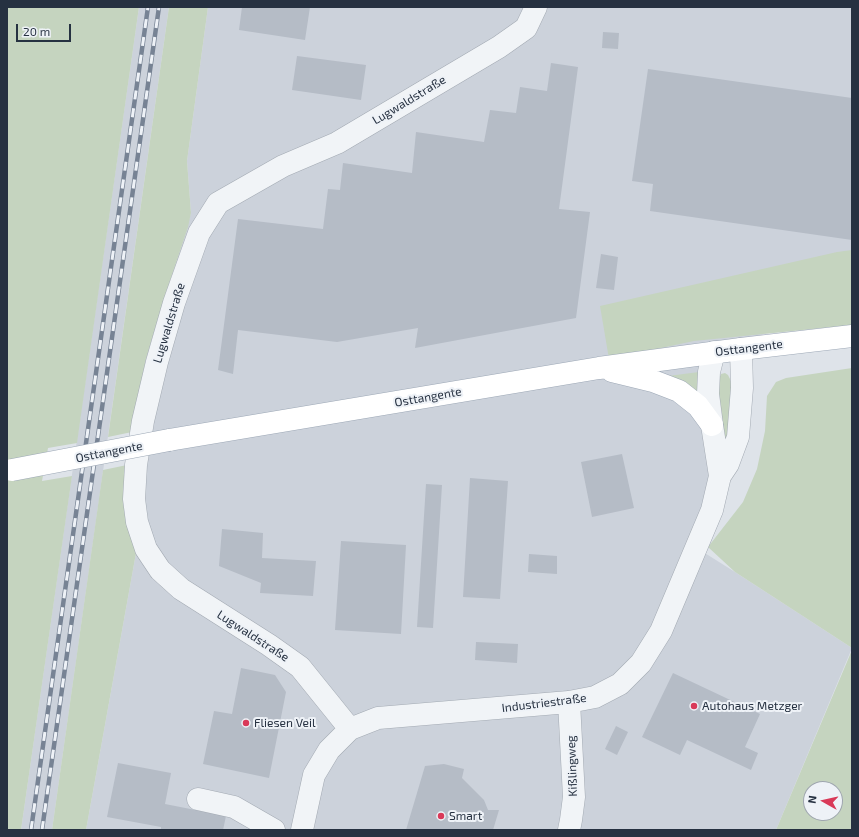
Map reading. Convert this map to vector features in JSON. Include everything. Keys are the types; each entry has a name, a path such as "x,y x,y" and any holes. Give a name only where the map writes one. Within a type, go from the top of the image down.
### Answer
{"main road":[{"name":"Osttangente","path":"9,471 170,440 599,368 714,352 852,336"},
{"path":"599,368 653,381 678,391 698,406 712,425"}],"street":[{"name":"Lugwaldstraße","path":"350,729 300,667 269,645 181,589 160,570 146,549 137,522 134,499 136,465 143,422 157,362 174,303 199,233 218,203 283,166 338,143 499,47 526,28 536,7"},
{"name":"Industriestraße","path":"302,830 314,775 329,750 350,729 378,718 569,702 595,697 620,684 641,663 661,631 712,510 720,476 728,464 738,437 742,388 741,349"},
{"name":"Industriestraße","path":"714,352 708,394 720,476"},
{"name":"Kißlingweg","path":"569,702 574,797 569,830"},
{"path":"198,798 234,807 274,830"}],"shaded area":[{"path":"139,7 169,7 52,830 21,830"},
{"path":"208,7 852,7 852,257 769,297 761,343 703,350 712,487 692,545 852,648 776,830 86,830 136,553 134,420 146,359 191,213 187,161"}],"green space":[{"path":"7,7 139,7 77,443 48,448 42,481 72,476 21,830 7,830"},
{"path":"169,7 208,7 187,161 191,213 188,227 146,359 132,432 108,437"},
{"path":"852,250 852,325 694,341 609,359 600,306 837,252"},
{"path":"852,368 852,648 735,572 708,547 743,502 757,469 765,431 767,396 776,382 786,378"},
{"path":"699,372 700,395 668,376"},
{"path":"725,373 728,375 733,385 728,440 724,440 717,393 718,381 721,374"},
{"path":"127,465 136,553 86,830 52,830 103,470"},
{"path":"852,650 852,830 776,830"}],"building":[{"path":"242,7 310,7 305,40 239,30"},
{"path":"603,32 619,33 618,49 602,48"},
{"path":"297,56 366,65 361,100 292,90"},
{"path":"551,63 578,67 559,209 590,212 576,318 415,348 418,328 337,342 238,330 233,374 218,370 238,219 323,229 328,189 340,190 343,163 412,173 416,132 484,142 490,110 516,113 520,87 547,91"},
{"path":"648,69 852,98 852,240 650,211 653,184 632,181"},
{"path":"601,254 618,257 614,290 596,288"},
{"path":"622,454 634,508 592,517 581,462"},
{"path":"470,478 508,481 500,599 463,597"},
{"path":"426,484 442,485 433,628 417,627"},
{"path":"222,529 263,533 262,558 316,561 313,596 260,593 261,583 219,566"},
{"path":"341,541 406,545 401,634 335,630"},
{"path":"529,554 557,556 557,574 528,572"},
{"path":"476,642 518,644 517,663 475,660"},
{"name":"Fliesen Veil","path":"241,668 275,675 286,692 269,778 203,764 214,711 232,714"},
{"path":"673,673 760,714 745,747 758,753 751,770 687,740 680,755 642,737"},
{"path":"616,726 628,732 617,755 605,749"},
{"path":"118,763 171,773 165,804 226,816 223,830 161,830 161,827 107,817"},
{"path":"444,764 464,769 462,778 484,800 488,810 499,810 493,830 406,830 425,766"}],"railway":[{"path":"31,830 148,7"},
{"path":"42,830 159,7"}],"place":[{"name":"Autohaus Metzger","path":"694,706"},
{"name":"Fliesen Veil","path":"246,723"},
{"name":"Smart","path":"441,816"}]}
